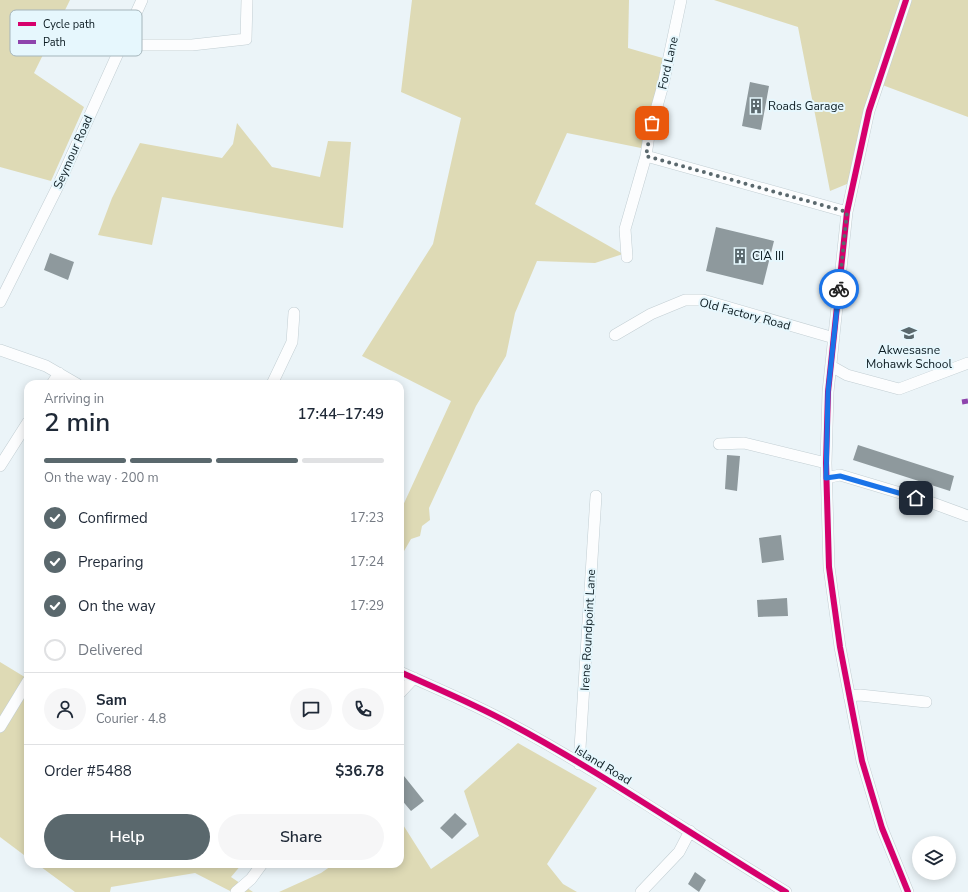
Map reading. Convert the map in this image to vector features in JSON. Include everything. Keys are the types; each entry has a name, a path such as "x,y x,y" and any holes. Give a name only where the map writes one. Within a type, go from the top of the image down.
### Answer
{"street":[{"name":"Seymour Road","path":"138,10 142,0"},
{"path":"142,45 192,45 246,39 247,0"},
{"path":"906,0 869,111 847,212 828,392 826,463 829,567 840,646 849,696 862,761 882,828 906,888"},
{"name":"Ford Lane","path":"627,257 625,229 646,156 649,135 663,85 681,4"},
{"name":"Seymour Road","path":"0,302 57,188 117,56"},
{"path":"646,156 847,212"},
{"name":"Old Factory Road","path":"615,335 651,314 685,300 703,300 834,338"},
{"path":"274,380 292,342 294,312"},
{"path":"0,350 46,366 70,380"},
{"path":"831,366 847,375 899,389 968,363"},
{"path":"55,380 59,373"},
{"path":"0,466 24,428"},
{"path":"719,444 744,443 826,463"},
{"path":"826,478 840,476 927,501 968,516"},
{"name":"Irene Roundpoint Lane","path":"579,764 596,496"},
{"name":"Island Road","path":"404,674 505,721 690,831 786,892"},
{"path":"404,689 414,678"},
{"path":"0,727 24,688"},
{"path":"849,696 860,695 926,702"},
{"path":"641,892 679,852 690,831"},
{"path":"236,892 251,879 259,868"}],"shaded area":[{"path":"0,0 70,0 65,10 10,10 10,56 42,56 34,73 84,107 51,181 0,167"},
{"path":"412,0 629,0 628,48 666,59 641,148 567,133 535,204 623,254 595,263 537,261 515,313 506,356 476,406 429,508 430,520 422,526 420,536 411,539 404,551 404,503 451,401 362,356 433,244 461,118 401,92"},
{"path":"714,0 968,0 968,117 877,83 860,153 847,184 830,191 798,27"},
{"path":"237,123 272,167 320,177 328,141 351,142 343,228 162,197 152,245 98,235 112,198 140,143 222,158 233,144"},
{"path":"0,662 24,677 24,855 0,837"},
{"path":"518,743 597,788 547,864 563,884 577,892 279,892 321,873 328,868 404,868 404,826 431,869 479,836 464,791"},
{"path":"42,868 239,868 231,877 253,892 232,892 195,873 111,887 110,892 75,892"}],"building":[{"name":"Roads Garage","path":"750,82 769,86 761,130 742,126"},
{"name":"CIA III","path":"716,227 774,241 763,285 706,271"},
{"path":"50,253 74,262 68,280 44,270"},
{"path":"858,445 954,476 950,491 853,460"},
{"path":"727,455 740,456 737,491 725,489"},
{"path":"781,535 784,560 762,563 759,538"},
{"path":"787,598 788,616 758,617 757,600"},
{"path":"404,776 424,801 411,811 404,803"},
{"path":"455,813 467,824 452,839 440,828"},
{"path":"695,872 706,880 699,892 688,884"}],"marked path":[{"path":"962,402 968,401"}],"cycle path":[{"path":"906,0 869,111 847,212 828,392 826,463 829,567 840,647 862,761 882,828 908,892"},
{"path":"404,674 480,708 543,742 613,783 786,892"}],"way so far":[{"path":"652,123 646,156 676,166 727,178 847,212 839,289"}],"place":[{"name":"Roads Garage","path":"756,106"},
{"name":"CIA III","path":"740,256"},
{"name":"Akwesasne Mohawk School","path":"909,333"}],"route":[{"path":"839,289 828,392 826,478 840,476 916,498"}]}
